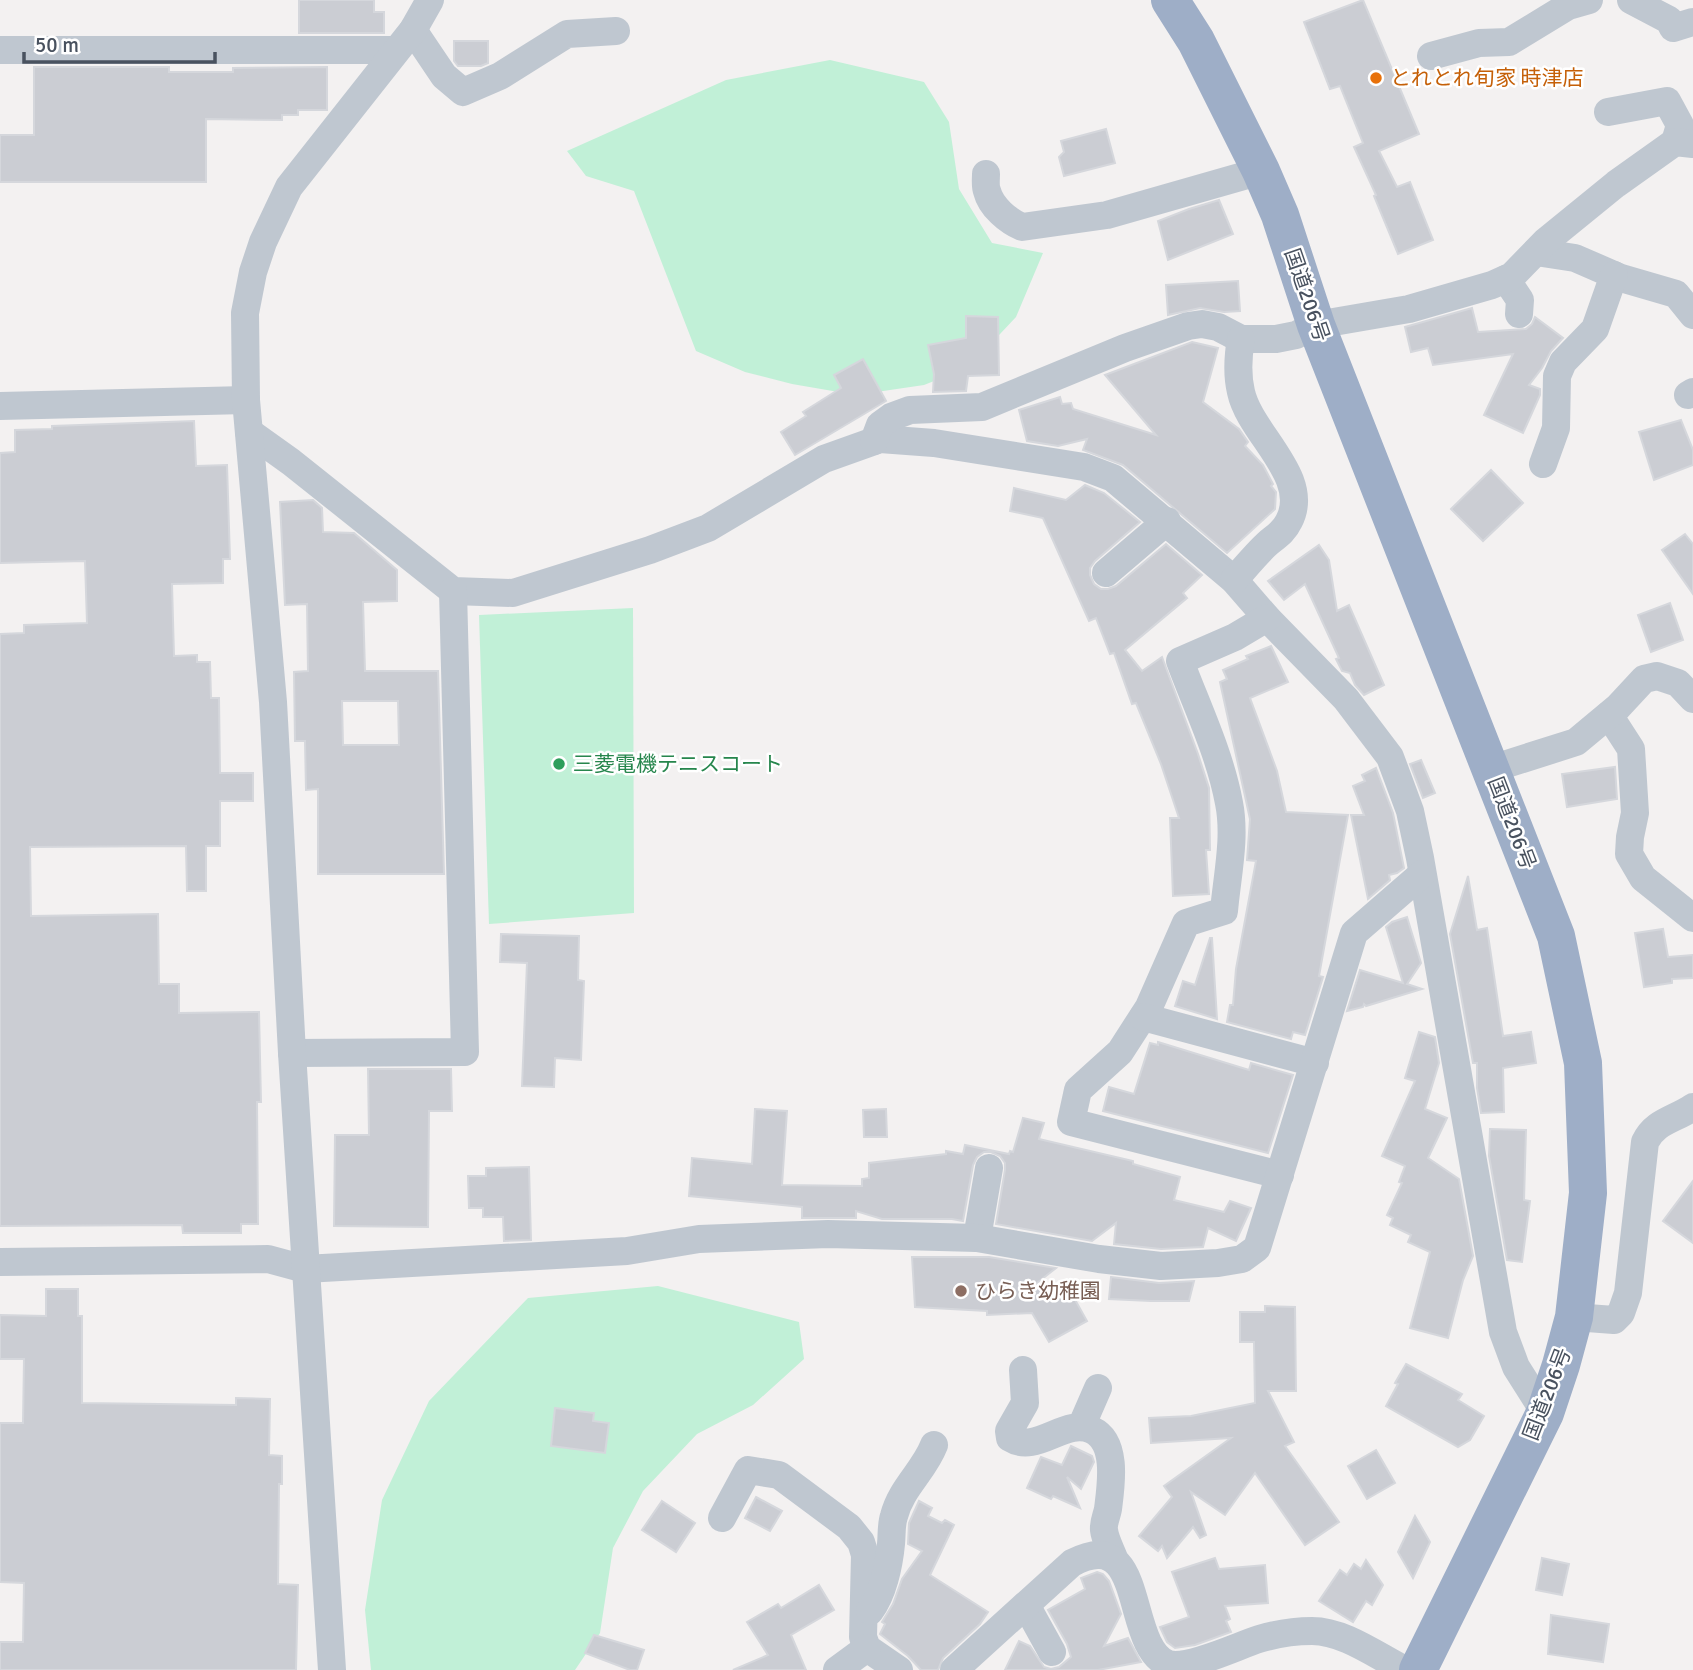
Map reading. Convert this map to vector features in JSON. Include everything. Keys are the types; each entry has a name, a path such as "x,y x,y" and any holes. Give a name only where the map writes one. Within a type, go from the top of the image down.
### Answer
{"highway":[{"name":"国道206号","path":"1170,0 1196,41 1280,215 1316,325 1556,936 1583,1063 1588,1193 1574,1317 1562,1365 1545,1413 1418,1670"}],"street":[{"path":"332,1670 305,1269 272,702 246,400 245,313 253,272 263,242 289,187 404,40 430,0"},
{"path":"1431,56 1479,43 1509,42 1568,6 1589,0"},
{"path":"1631,0 1669,20 1673,28 1693,22"},
{"path":"0,50 404,40 463,92 500,76 567,34 616,31"},
{"path":"874,441 880,425 891,416 928,409 982,407 1125,348 1188,326 1202,324 1218,327 1241,339 1276,339 1296,335 1316,325 1409,309 1513,276 1536,252 1616,184 1684,143 1680,125 1667,101 1608,112"},
{"path":"986,173 986,191 1002,214 1022,227 1107,215 1261,171"},
{"path":"1536,252 1575,258 1614,275 1676,294 1693,314"},
{"path":"1543,464 1556,428 1557,376 1563,362 1595,329 1614,275"},
{"path":"1506,279 1520,300 1519,314"},
{"path":"1234,580 1266,545 1282,532 1295,507 1295,496 1289,477 1258,429 1241,393 1238,354 1241,339"},
{"path":"0,406 246,400"},
{"path":"249,432 291,462 453,591 513,593 650,550 708,528 824,459 880,439 934,443 1084,467 1113,478 1234,580 1346,699 1390,757 1410,811 1503,1332 1516,1367 1545,1413"},
{"path":"1106,573 1167,522"},
{"path":"292,1053 465,1052 453,591"},
{"path":"1267,618 1235,637 1180,661 1220,767 1230,805 1231,836 1224,911 1186,923 1143,1017 1120,1052 1079,1090 1070,1122 1280,1175"},
{"path":"1492,769 1576,743 1609,715 1644,678 1657,676 1688,687"},
{"path":"1609,715 1631,750 1635,813 1629,854 1643,878 1693,918"},
{"path":"0,1262 268,1259 305,1269 628,1251 699,1239 828,1234 977,1238 1099,1259 1161,1266 1242,1259 1257,1248 1354,933 1422,874"},
{"path":"1143,1017 1315,1063"},
{"path":"1574,1317 1614,1320 1621,1313 1628,1293 1645,1142 1651,1129 1675,1119 1693,1107"},
{"path":"977,1238 989,1168"},
{"path":"1023,1370 1025,1404 1009,1431 1010,1438 1017,1442 1032,1443 1081,1427 1093,1430 1106,1441 1111,1456 1104,1530 1115,1561 1125,1573 1153,1653 1169,1665 1190,1664 1259,1639 1287,1632 1312,1631 1338,1636 1405,1670"},
{"path":"1081,1427 1098,1388"},
{"path":"862,1615 871,1611 878,1597 889,1555 894,1517 901,1497 928,1462 934,1444"},
{"path":"722,1518 748,1470 779,1475 849,1527 861,1542 864,1555 863,1637 867,1648 900,1670"},
{"path":"954,1670 1072,1563 1089,1554 1102,1555 1115,1561"},
{"path":"1026,1605 1052,1652"},
{"path":"837,1670 867,1648"}],"green space":[{"path":"830,60 924,82 949,122 959,189 992,243 1043,253 1016,317 969,367 924,385 856,395 792,384 745,372 696,351 634,191 586,176 567,151 726,80"},
{"name":"三菱電機テニスコート","path":"633,608 634,913 489,924 479,615"},
{"path":"658,1286 799,1322 804,1359 753,1405 697,1434 643,1491 613,1548 600,1633 575,1670 371,1670 365,1610 382,1500 429,1401 528,1298"}],"building":[{"path":"299,0 374,0 374,12 384,12 384,33 299,33"},
{"path":"1363,0 1419,134 1379,151 1397,187 1410,182 1433,240 1398,254 1354,147 1363,143 1340,86 1330,89 1304,22"},
{"path":"454,41 488,41 488,63 481,66 458,66 454,61"},
{"path":"34,67 169,67 169,72 233,72 233,68 327,67 327,110 298,110 298,115 282,115 282,120 206,119 206,182 0,182 0,135 34,135"},
{"path":"1106,129 1115,163 1064,176 1059,157 1064,152 1061,141"},
{"path":"1219,200 1233,234 1168,260 1158,221"},
{"path":"1238,281 1240,311 1224,312 1200,308 1168,315 1166,285"},
{"path":"1472,308 1478,332 1526,329 1535,317 1563,338 1551,351 1529,385 1540,389 1540,395 1523,433 1484,415 1513,354 1433,365 1428,348 1411,352 1405,327"},
{"path":"966,316 998,317 999,375 968,376 966,391 933,392 934,374 928,345 966,338"},
{"path":"1192,342 1218,348 1203,402 1239,429 1248,442 1245,446 1263,465 1276,492 1275,509 1227,553 1123,465 1083,450 1087,439 1058,446 1027,441 1019,410 1060,397 1062,404 1071,403 1073,409 1156,435 1105,375"},
{"path":"863,359 886,401 795,455 781,432 806,416 803,412 841,388 834,375"},
{"path":"1681,420 1693,450 1693,465 1654,480 1639,432"},
{"path":"194,421 196,466 227,465 230,559 223,559 223,583 172,584 174,656 197,655 197,662 210,662 211,698 219,698 220,773 253,773 253,801 220,801 220,846 206,846 206,891 187,891 186,846 30,847 31,916 158,914 159,984 179,984 179,1013 259,1012 261,1102 257,1102 258,1224 241,1224 241,1233 183,1233 182,1225 0,1226 0,634 24,633 24,625 87,623 85,561 0,563 0,453 15,452 15,430 52,429 52,426"},
{"path":"1491,470 1523,503 1483,541 1451,509"},
{"path":"1085,485 1104,493 1140,522 1095,561 1090,568 1094,584 1101,589 1116,586 1166,544 1202,575 1183,593 1187,598 1125,650 1142,671 1162,657 1198,754 1209,788 1210,850 1206,850 1209,894 1173,896 1170,818 1179,818 1136,703 1132,704 1114,653 1110,654 1096,618 1089,621 1043,518 1010,511 1014,488 1066,500"},
{"path":"313,500 322,508 323,532 354,533 397,570 397,601 363,602 365,671 438,671 444,874 318,874 318,789 306,790 305,741 295,741 294,672 308,671 307,604 285,605 280,502","holes":["342,701 398,701 399,745 343,745"]},
{"path":"1685,534 1693,544 1693,594 1662,550"},
{"path":"1319,545 1329,560 1337,611 1349,605 1384,685 1364,695 1355,685 1350,673 1342,671 1336,659 1339,658 1305,584 1284,600 1268,581"},
{"path":"1670,603 1683,640 1651,652 1638,615"},
{"path":"1271,646 1288,682 1250,698 1277,771 1286,812 1348,815 1319,976 1323,977 1305,1035 1293,1032 1291,1039 1227,1022 1230,1005 1233,1005 1236,969 1256,861 1247,860 1250,819 1220,682 1227,679 1223,670 1248,659 1246,656"},
{"path":"1421,760 1435,793 1423,798 1410,764"},
{"path":"1615,767 1617,799 1567,807 1562,774"},
{"path":"1376,768 1393,813 1404,868 1389,875 1390,880 1368,899 1351,815 1364,815 1353,786 1365,781 1362,775"},
{"path":"1468,876 1477,930 1487,928 1503,1036 1531,1032 1536,1063 1503,1068 1504,1112 1481,1113 1477,1063 1473,1063 1450,934"},
{"path":"1407,917 1421,963 1407,984 1422,989 1347,1011 1360,970 1403,983 1386,927"},
{"path":"1663,929 1668,957 1693,955 1693,978 1672,979 1672,983 1644,987 1635,933"},
{"path":"501,934 579,936 578,980 584,981 581,1060 555,1058 554,1087 522,1086 527,963 500,962"},
{"path":"1210,938 1217,1019 1175,1006 1183,981 1195,985"},
{"path":"1419,1032 1435,1037 1439,1063 1425,1109 1447,1118 1428,1158 1459,1179 1473,1256 1463,1280 1448,1338 1410,1328 1430,1252 1408,1242 1411,1235 1390,1225 1393,1218 1387,1215 1402,1183 1399,1182 1405,1166 1382,1156 1415,1081 1405,1078"},
{"path":"1158,1042 1249,1070 1251,1063 1293,1075 1268,1153 1103,1111 1109,1087 1134,1094 1150,1043 1158,1045"},
{"path":"368,1069 451,1069 452,1111 429,1111 428,1227 334,1226 335,1135 369,1135"},
{"path":"755,1109 787,1111 782,1185 862,1186 862,1179 869,1178 869,1163 946,1154 946,1151 963,1154 965,1145 1009,1154 1010,1151 1013,1152 1023,1118 1044,1123 1039,1139 1133,1161 1133,1164 1180,1177 1174,1200 1224,1212 1230,1201 1251,1208 1236,1241 1208,1228 1203,1247 1161,1249 1114,1244 1116,1223 1092,1241 996,1224 1005,1163 1000,1156 991,1152 984,1152 977,1157 973,1165 963,1221 882,1219 856,1211 856,1218 802,1218 802,1207 689,1196 692,1158 752,1164"},
{"path":"886,1109 887,1137 864,1137 863,1110"},
{"path":"1490,1129 1526,1130 1524,1200 1530,1201 1522,1262 1507,1260 1489,1156"},
{"path":"529,1167 531,1240 504,1241 503,1217 483,1217 483,1208 469,1208 468,1176 486,1176 486,1168"},
{"path":"1693,1181 1693,1243 1663,1221"},
{"path":"912,1257 989,1257 1056,1268 1032,1287 1068,1287 1087,1321 1049,1342 1032,1313 987,1315 987,1311 915,1307"},
{"path":"1111,1277 1159,1283 1194,1281 1189,1301 1109,1299"},
{"path":"46,1289 78,1289 78,1316 82,1316 82,1403 236,1405 236,1398 270,1399 269,1455 282,1456 282,1484 279,1484 278,1584 298,1585 296,1670 0,1670 0,1642 23,1642 24,1583 0,1582 0,1423 23,1423 24,1359 0,1359 0,1315 46,1316"},
{"path":"1265,1306 1295,1307 1296,1391 1268,1391 1294,1442 1285,1446 1339,1522 1305,1545 1255,1473 1225,1515 1191,1492 1206,1535 1200,1538 1193,1527 1167,1558 1162,1546 1158,1551 1139,1536 1172,1497 1164,1486 1231,1438 1151,1443 1149,1418 1191,1416 1255,1403 1254,1342 1240,1342 1240,1312 1265,1312"},
{"path":"1406,1364 1462,1394 1458,1400 1484,1416 1470,1440 1458,1447 1386,1406"},
{"path":"555,1408 594,1413 593,1421 609,1423 605,1453 551,1446"},
{"path":"1071,1446 1092,1456 1094,1462 1081,1489 1067,1477 1080,1508 1027,1488 1041,1457 1062,1465"},
{"path":"1376,1450 1395,1483 1367,1499 1348,1466"},
{"path":"756,1497 782,1511 770,1531 745,1518"},
{"path":"662,1501 695,1523 676,1552 642,1530"},
{"path":"919,1501 932,1508 928,1516 954,1525 930,1575 988,1612 980,1624 943,1658 938,1670 921,1670 880,1634 885,1624 882,1622 893,1604 902,1579 922,1551 908,1544 909,1523"},
{"path":"1415,1516 1430,1542 1413,1578 1398,1552"},
{"path":"1215,1558 1219,1569 1265,1565 1268,1603 1225,1606 1230,1619 1226,1621 1231,1632 1195,1645 1175,1648 1167,1642 1160,1627 1189,1617 1172,1572"},
{"path":"1542,1558 1569,1564 1562,1595 1536,1590"},
{"path":"1366,1560 1383,1585 1372,1605 1366,1601 1353,1622 1319,1601 1340,1570 1347,1575 1354,1564 1361,1569"},
{"path":"1097,1572 1109,1581 1121,1614 1104,1646 1128,1638 1141,1662 1098,1670 1005,1670 1019,1641 1030,1646 1044,1667 1059,1667 1071,1657 1067,1644 1048,1610 1085,1589 1081,1578"},
{"path":"819,1585 834,1610 791,1635 806,1670 733,1670 768,1655 747,1622 778,1604 781,1608"},
{"path":"1551,1615 1609,1624 1603,1662 1548,1654"},
{"path":"594,1635 644,1650 637,1670 630,1670 585,1653"}],"place":[{"name":"とれとれ旬家 時津店","path":"1376,78"},
{"name":"三菱電機テニスコート","path":"559,764"},
{"name":"ひらき幼稚園","path":"961,1291"}]}
